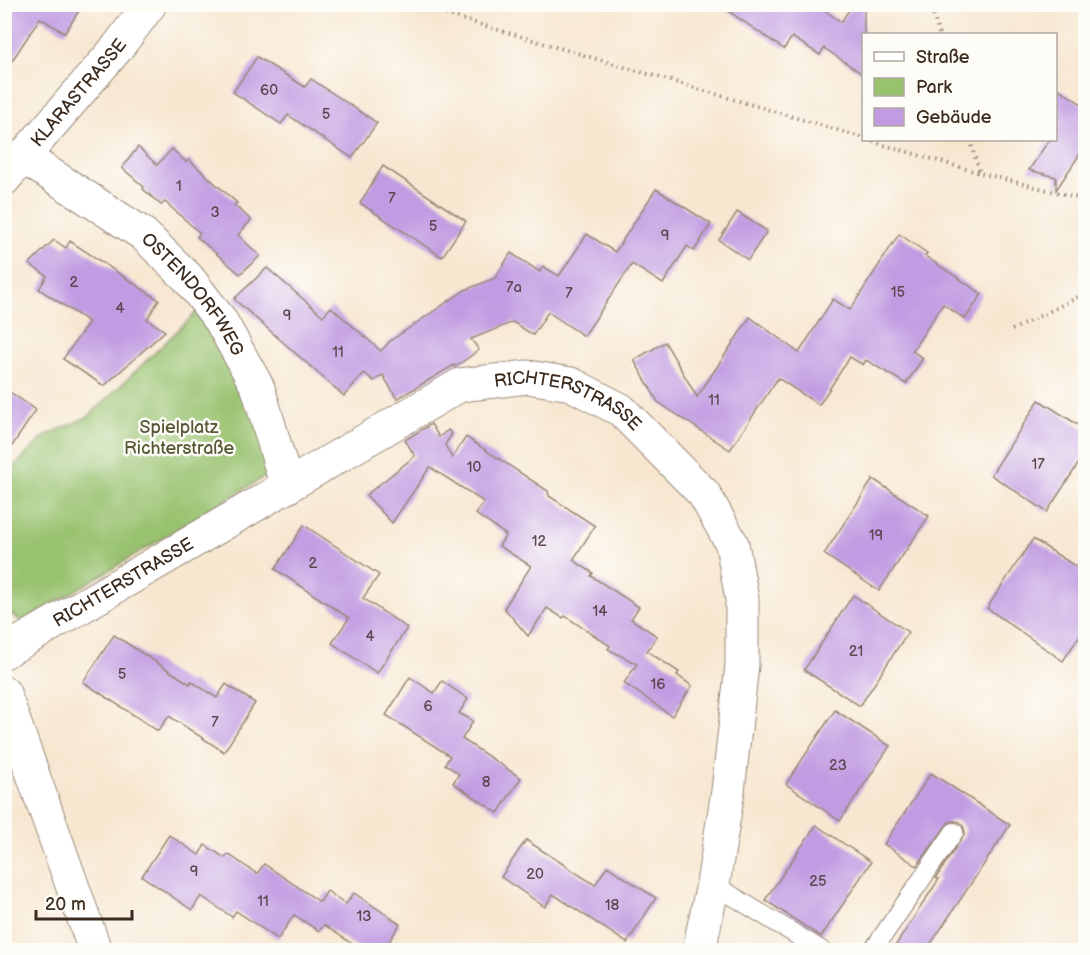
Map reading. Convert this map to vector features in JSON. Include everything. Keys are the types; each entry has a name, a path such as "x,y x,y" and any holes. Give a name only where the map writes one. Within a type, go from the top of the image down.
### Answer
{"street":[{"name":"KLARASTRASSE","path":"15,169 117,48 150,4"},
{"name":"OSTENDORFWEG","path":"15,169 143,234 189,278 221,321 258,388 287,487"},
{"name":"RICHTERSTRASSE","path":"4,652 460,385 528,377 571,384 621,410 704,494 732,543 742,599 742,665 728,791 713,884 699,951"},
{"path":"4,693 95,951"}],"lane":[{"path":"873,951 954,832"},
{"path":"713,884 821,951"}],"path":[{"path":"411,4 862,138"},
{"path":"930,4 939,33"},
{"path":"872,141 980,173 1085,199 1086,208"},
{"path":"970,141 980,173"},
{"path":"1012,330 1086,293"}],"green space":[{"name":"Spielplatz Richterstraße","path":"197,312 248,393 273,472 23,622 5,610 5,475 45,436 89,416"}],"building":[{"path":"4,4 83,4 65,33 40,18 4,73"},
{"path":"718,4 816,4 841,22 853,4 864,4 862,74 824,48 820,55 792,37 784,49"},
{"path":"257,57 305,87 311,79 377,123 352,158 288,115 281,124 233,92"},
{"path":"1057,88 1086,107 1086,145 1056,190 1056,177 1029,170 1048,141 1057,141"},
{"path":"138,147 157,165 172,149 186,162 189,160 237,203 234,205 251,220 238,235 260,256 240,274 197,237 200,233 165,202 161,205 143,189 144,187 122,168"},
{"path":"383,166 466,221 442,257 360,203"},
{"path":"656,189 711,224 694,251 687,246 663,284 632,264 584,336 548,312 533,335 513,322 471,339 479,350 455,367 454,365 397,399 383,375 374,381 364,373 344,396 234,299 267,268 323,316 331,307 381,351 390,341 465,290 495,278 511,253 540,272 543,266 559,276 587,234 615,252"},
{"path":"737,212 767,231 748,260 719,240"},
{"path":"899,234 927,253 925,256 982,294 965,319 943,304 912,351 923,358 906,384 866,360 863,365 850,357 819,405 778,378 730,450 658,402 634,360 665,342 697,397 750,317 799,353 833,299 850,310"},
{"path":"54,240 66,248 70,241 159,300 147,319 165,331 104,386 63,359 89,322 39,289 47,276 29,264"},
{"path":"4,388 36,410 4,458"},
{"path":"1039,400 1086,430 1086,452 1047,512 991,475"},
{"path":"431,424 439,437 448,430 452,434 445,445 452,458 466,437 548,491 549,496 595,526 573,560 593,573 591,576 639,607 631,619 657,636 647,651 679,672 677,675 692,686 672,716 624,683 637,664 608,649 610,646 565,616 563,618 547,608 528,636 504,608 531,566 499,546 506,535 476,514 484,502 430,467 392,523 366,495 415,456 405,440"},
{"path":"873,479 929,516 879,591 824,554"},
{"path":"304,525 379,575 363,598 407,628 377,673 332,643 349,618 275,569"},
{"path":"1033,539 1086,573 1086,626 1063,661 987,608"},
{"path":"853,595 908,632 860,706 804,670"},
{"path":"114,635 190,684 191,681 217,698 226,684 255,703 224,752 169,716 158,731 83,682"},
{"path":"410,677 434,693 442,681 468,699 459,713 473,721 462,739 521,778 498,813 453,783 459,774 445,764 450,756 386,715"},
{"path":"835,710 890,746 840,821 786,784"},
{"path":"931,773 1010,825 926,951 892,951 939,879 936,878 965,833 960,822 949,822 917,866 884,844"},
{"path":"816,825 871,862 821,937 765,900"},
{"path":"169,835 199,855 205,845 225,858 228,854 257,874 264,864 320,902 327,891 346,904 354,893 400,924 383,951 363,951 324,925 319,931 294,915 278,939 236,911 232,917 201,896 192,910 142,876"},
{"path":"526,840 595,885 607,866 656,898 627,943 553,894 545,907 501,877"}]}
